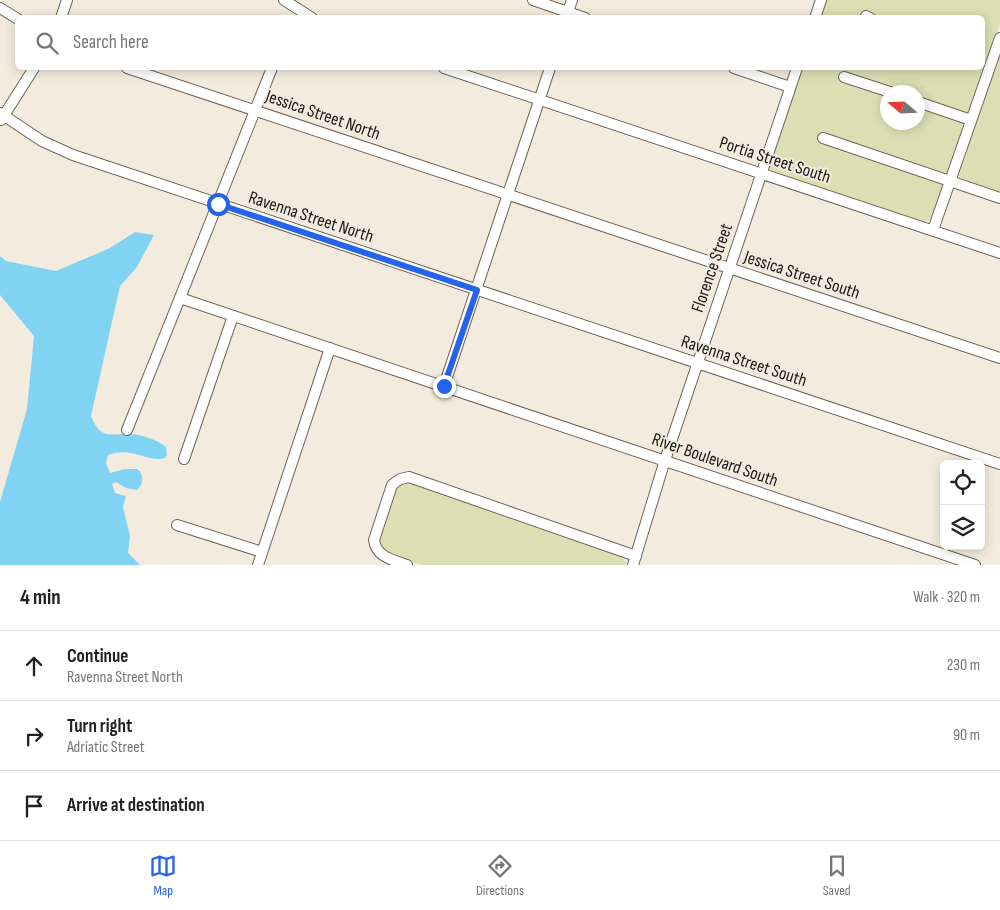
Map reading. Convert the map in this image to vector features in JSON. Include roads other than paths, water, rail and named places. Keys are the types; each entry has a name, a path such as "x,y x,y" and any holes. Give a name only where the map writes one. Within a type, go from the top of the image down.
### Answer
{"street":[{"path":"62,15 67,0"},
{"path":"284,0 295,13"},
{"path":"533,0 567,15 572,0"},
{"path":"816,15 821,0"},
{"path":"0,8 15,17"},
{"path":"987,59 1000,38"},
{"path":"1,116 33,70"},
{"name":"Jessica Street North","path":"133,70 508,194"},
{"path":"127,430 271,70"},
{"name":"Portia Street South","path":"450,70 1000,253"},
{"path":"444,386 549,70"},
{"path":"740,70 790,87"},
{"name":"Florence Street","path":"635,560 665,460 796,70"},
{"path":"933,230 971,120 984,70"},
{"path":"844,77 880,89"},
{"path":"925,104 971,120"},
{"name":"Ravenna Street North","path":"1,116 57,149 477,290"},
{"path":"823,138 1000,198"},
{"name":"Jessica Street South","path":"508,194 1000,358"},
{"name":"Ravenna Street South","path":"477,290 1000,464"},
{"name":"River Boulevard South","path":"180,298 975,565"},
{"path":"184,459 233,316"},
{"path":"258,565 330,348"},
{"path":"407,565 385,557 376,547 375,532 389,490 395,482 409,477 635,560"},
{"path":"177,526 262,552"}],"water":[{"path":"135,232 154,235 137,267 120,286 91,416 98,429 106,434 138,435 154,440 166,447 167,455 165,458 151,458 125,452 108,455 106,463 110,473 125,469 137,469 142,476 141,485 137,490 126,488 116,482 112,484 115,493 126,496 123,507 130,536 128,553 140,565 0,565 0,502 27,409 34,336 0,295 0,256 6,261 56,271 110,248"}]}
